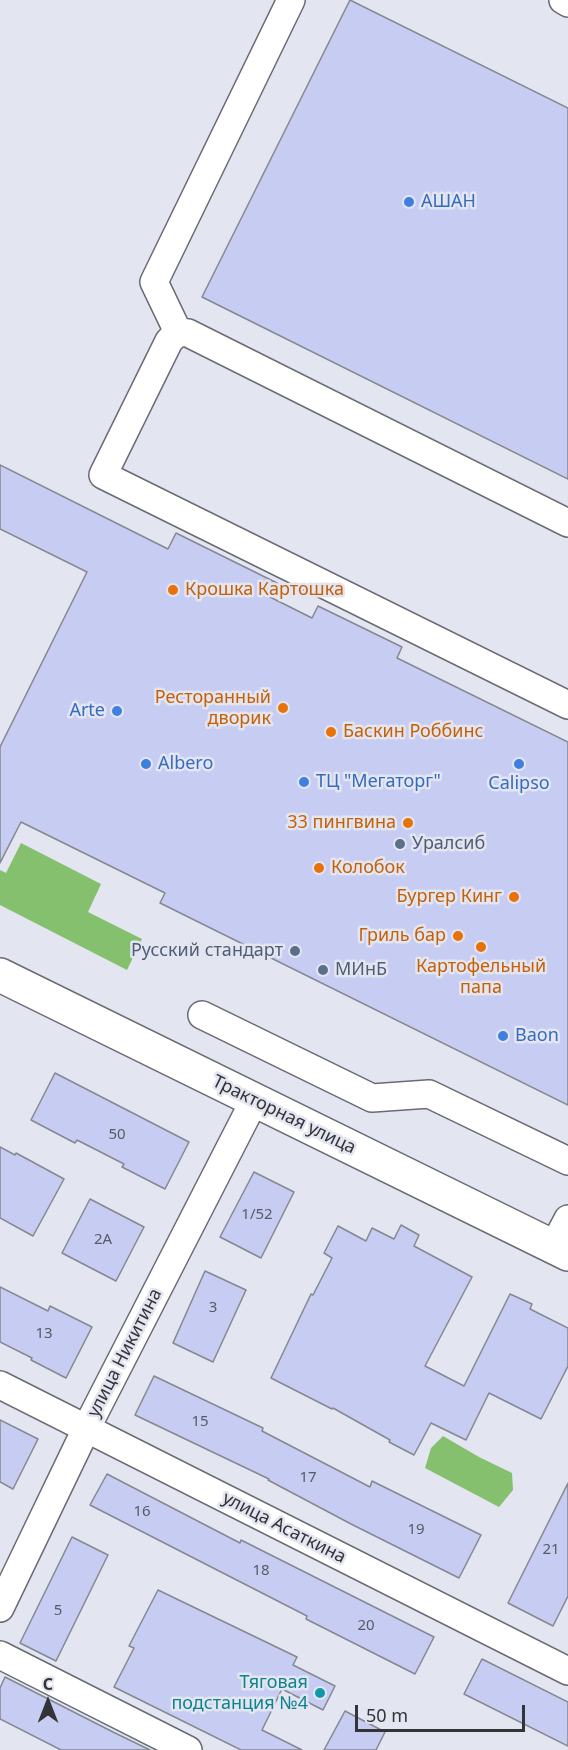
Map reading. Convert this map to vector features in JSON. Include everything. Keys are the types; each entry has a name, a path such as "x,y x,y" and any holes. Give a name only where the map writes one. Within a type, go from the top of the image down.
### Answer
{"main road":[{"name":"Тракторная улица","path":"0,975 254,1101 563,1240"}],"street":[{"path":"178,332 153,282 291,0"},
{"path":"563,0 568,3"},
{"path":"178,332 188,333 568,523"},
{"path":"178,332 169,341 103,475 568,705"},
{"path":"202,1015 372,1098 429,1094 568,1161"},
{"name":"улица Никитина","path":"0,1608 87,1427 254,1101"},
{"name":"улица Асаткина","path":"0,1385 568,1671"},
{"path":"0,1655 188,1750"}],"green space":[{"path":"21,843 101,884 88,912 142,939 127,970 0,905 0,870 6,873"},
{"path":"443,1436 512,1473 513,1490 499,1507 425,1468 431,1448"}],"building":[{"name":"АШАН","path":"350,0 568,108 568,479 202,297"},
{"name":"ТЦ \"Мегаторг\"","path":"0,465 168,549 176,533 277,583 270,597 312,618 318,606 402,647 397,658 568,742 568,1105 160,903 165,893 21,822 0,863 0,747 87,572 0,529"},
{"path":"55,1073 189,1142 165,1189 122,1167 124,1164 77,1140 75,1143 31,1120"},
{"path":"0,1147 64,1179 33,1236 0,1218"},
{"path":"254,1172 294,1192 261,1258 220,1237"},
{"path":"90,1199 144,1227 116,1281 62,1253"},
{"path":"401,1225 419,1235 414,1246 472,1277 425,1366 464,1386 510,1294 532,1304 530,1309 568,1328 568,1366 541,1419 489,1393 466,1440 431,1423 414,1455 333,1408 271,1378 311,1294 313,1295 332,1258 324,1253 338,1226 366,1241 372,1228 394,1239"},
{"path":"205,1271 246,1290 213,1362 173,1343"},
{"path":"0,1287 48,1311 50,1306 92,1327 66,1378 0,1342"},
{"path":"154,1376 263,1428 262,1431 370,1487 372,1481 481,1535 459,1578 351,1524 269,1479 135,1415"},
{"path":"0,1420 38,1439 13,1489 0,1482"},
{"path":"107,1474 240,1543 241,1540 434,1637 415,1674 90,1505"},
{"path":"568,1483 568,1596 553,1626 508,1603"},
{"path":"72,1537 108,1555 56,1661 20,1643"},
{"path":"158,1590 297,1657 293,1665 335,1686 323,1710 282,1689 262,1730 302,1750 241,1750 114,1687 134,1648 129,1646"},
{"path":"482,1659 568,1702 568,1746 464,1694"},
{"path":"5,1677 150,1750 61,1750 0,1719 0,1688"},
{"path":"345,1711 385,1732 376,1750 324,1750"}],"place":[{"name":"АШАН","path":"409,202"},
{"name":"Крошка Картошка","path":"173,590"},
{"name":"Ресторанный дворик","path":"283,708"},
{"name":"Arte","path":"117,711"},
{"name":"Баскин Роббинс","path":"331,732"},
{"name":"Albero","path":"146,764"},
{"name":"Calipso","path":"519,764"},
{"name":"ТЦ \"Мегаторг\"","path":"304,782"},
{"name":"33 пингвина","path":"408,823"},
{"name":"Уралсиб","path":"400,844"},
{"name":"Колобок","path":"319,868"},
{"name":"Бургер Кинг","path":"514,897"},
{"name":"Гриль бар","path":"458,936"},
{"name":"Картофельный папа","path":"481,947"},
{"name":"Русский стандарт","path":"295,951"},
{"name":"МИнБ","path":"323,970"},
{"name":"Baon","path":"503,1036"},
{"name":"Тяговая подстанция №4","path":"320,1693"}]}
